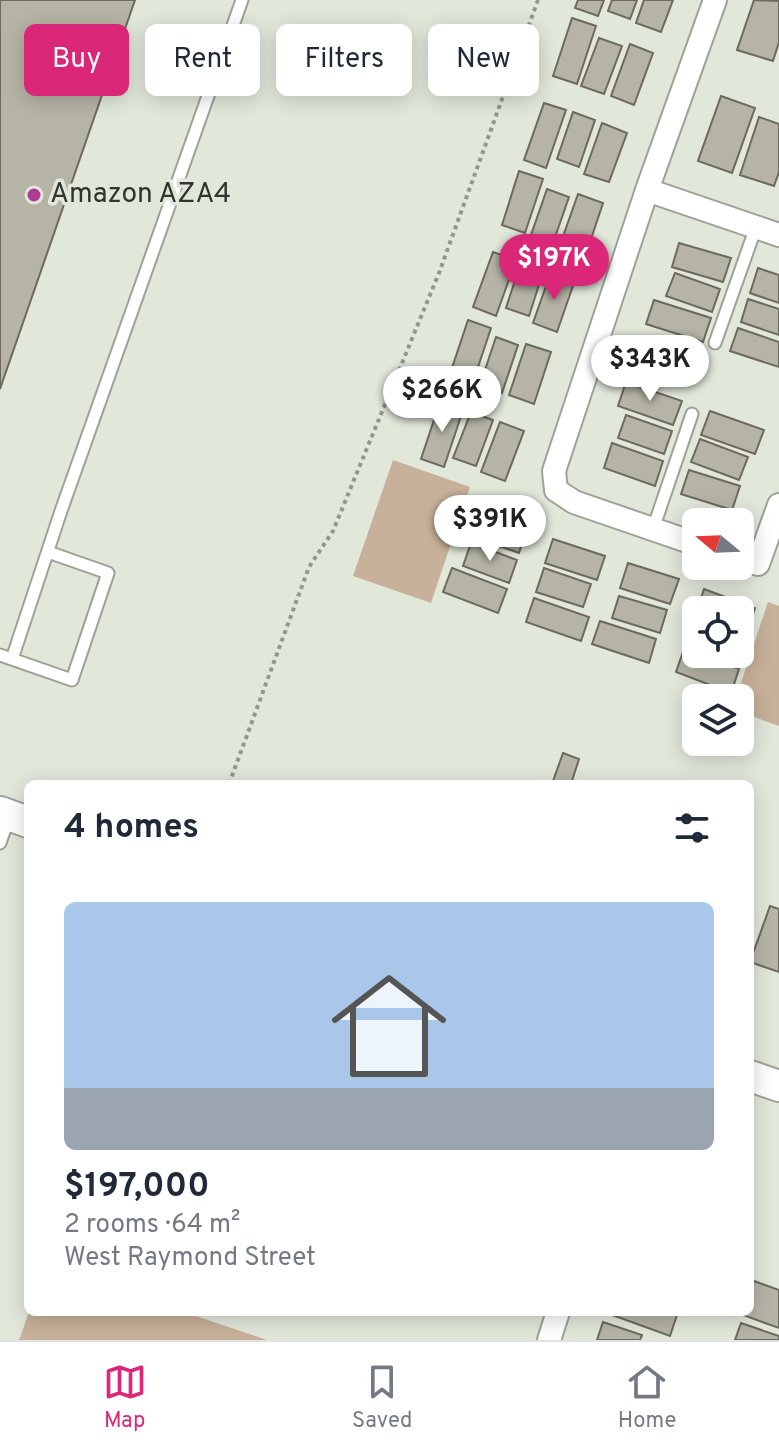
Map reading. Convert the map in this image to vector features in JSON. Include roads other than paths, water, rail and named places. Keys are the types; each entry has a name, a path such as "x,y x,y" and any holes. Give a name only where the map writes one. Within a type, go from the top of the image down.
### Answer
{"main road":[{"path":"754,1077 779,1086"}],"street":[{"path":"682,539 574,502 556,490 554,471 647,190 715,0"},
{"path":"647,190 779,235"},
{"path":"754,553 778,513"},
{"path":"549,1340 557,1316"}],"lane":[{"path":"48,552 108,573 72,680 6,657 48,552 242,0"},
{"path":"715,343 756,227"},
{"path":"653,529 692,414"}],"place":[{"name":"Amazon AZA4","path":"34,195"}]}
